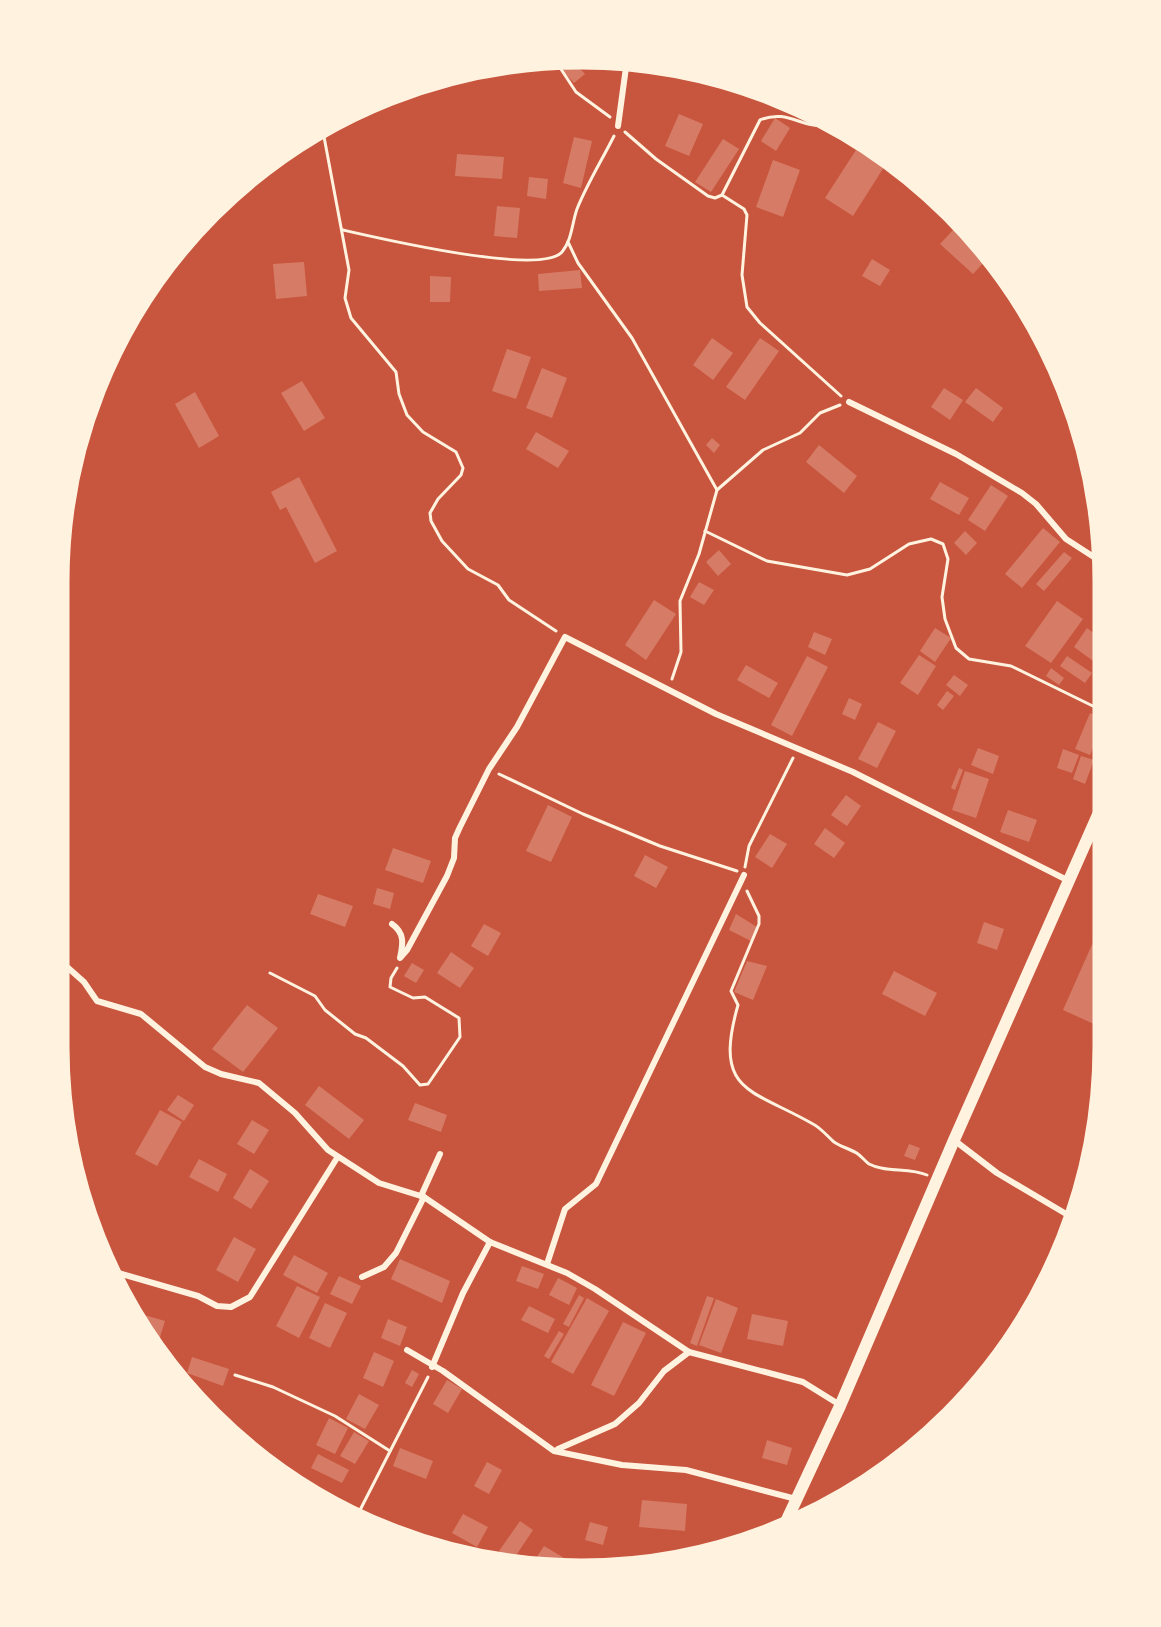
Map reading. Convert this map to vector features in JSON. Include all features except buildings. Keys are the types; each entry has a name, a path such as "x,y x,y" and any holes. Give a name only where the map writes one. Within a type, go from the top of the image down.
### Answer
{"main road":[{"path":"789,1515 840,1406 954,1140 1094,824"}],"street":[{"path":"618,126 626,70"},
{"path":"849,402 956,454 1022,493 1036,504 1066,539 1093,556"},
{"path":"400,958 407,950 447,876 454,858 454,838 489,769 518,727 551,659 565,637 716,714 864,777 975,836 1069,882"},
{"path":"547,1264 565,1209 596,1184 744,874"},
{"path":"392,924 399,929 403,941 400,958"},
{"path":"68,968 84,982 97,1001 141,1014 205,1067 221,1074 259,1083 295,1113 313,1136 337,1158 379,1183 422,1196 490,1242 547,1264 595,1289 689,1352 803,1382 840,1406"},
{"path":"954,1140 997,1173 1065,1213"},
{"path":"362,1277 384,1267 396,1253 440,1154"},
{"path":"120,1274 198,1296 217,1306 231,1307 250,1297 337,1158"},
{"path":"432,1367 463,1293 490,1242"},
{"path":"407,1350 432,1367 443,1371 554,1451 622,1465 686,1470 796,1499"},
{"path":"554,1451 615,1424 639,1403 664,1371 689,1352"}],"path":[{"path":"561,69 576,92 656,159 708,196 715,198 722,195 760,120 773,114 785,115 817,125"},
{"path":"343,230 431,249 538,261 552,259 568,242 577,210 618,126"},
{"path":"324,136 349,270 345,298 351,318 396,372 399,394 407,415 423,432 456,452 463,468 461,475 438,499 430,513 431,521 442,541 468,568 498,585 510,600 565,637"},
{"path":"668,688 681,652 680,601 699,554 717,489 763,450 800,433 820,413 849,402 760,324 747,306 742,275 747,215 744,209 722,195"},
{"path":"568,242 578,263 632,338 717,489"},
{"path":"705,531 767,561 847,575 870,569 909,544 931,539 943,544 948,559 942,597 943,608 956,648 969,659 1011,666 1094,707"},
{"path":"797,748 749,846 744,874 745,884 759,916 759,924 731,991 738,1005 730,1034 729,1053 737,1080 754,1095 815,1124 836,1143 858,1154 869,1164 914,1169 938,1180"},
{"path":"489,769 583,814 660,846 744,874"},
{"path":"270,973 315,996 325,1010 355,1034 366,1038 403,1065 420,1085 428,1084 460,1037 459,1018 425,997 413,998 390,987 400,958"},
{"path":"360,1510 432,1367"},
{"path":"235,1375 273,1388 335,1416 390,1450"}]}
